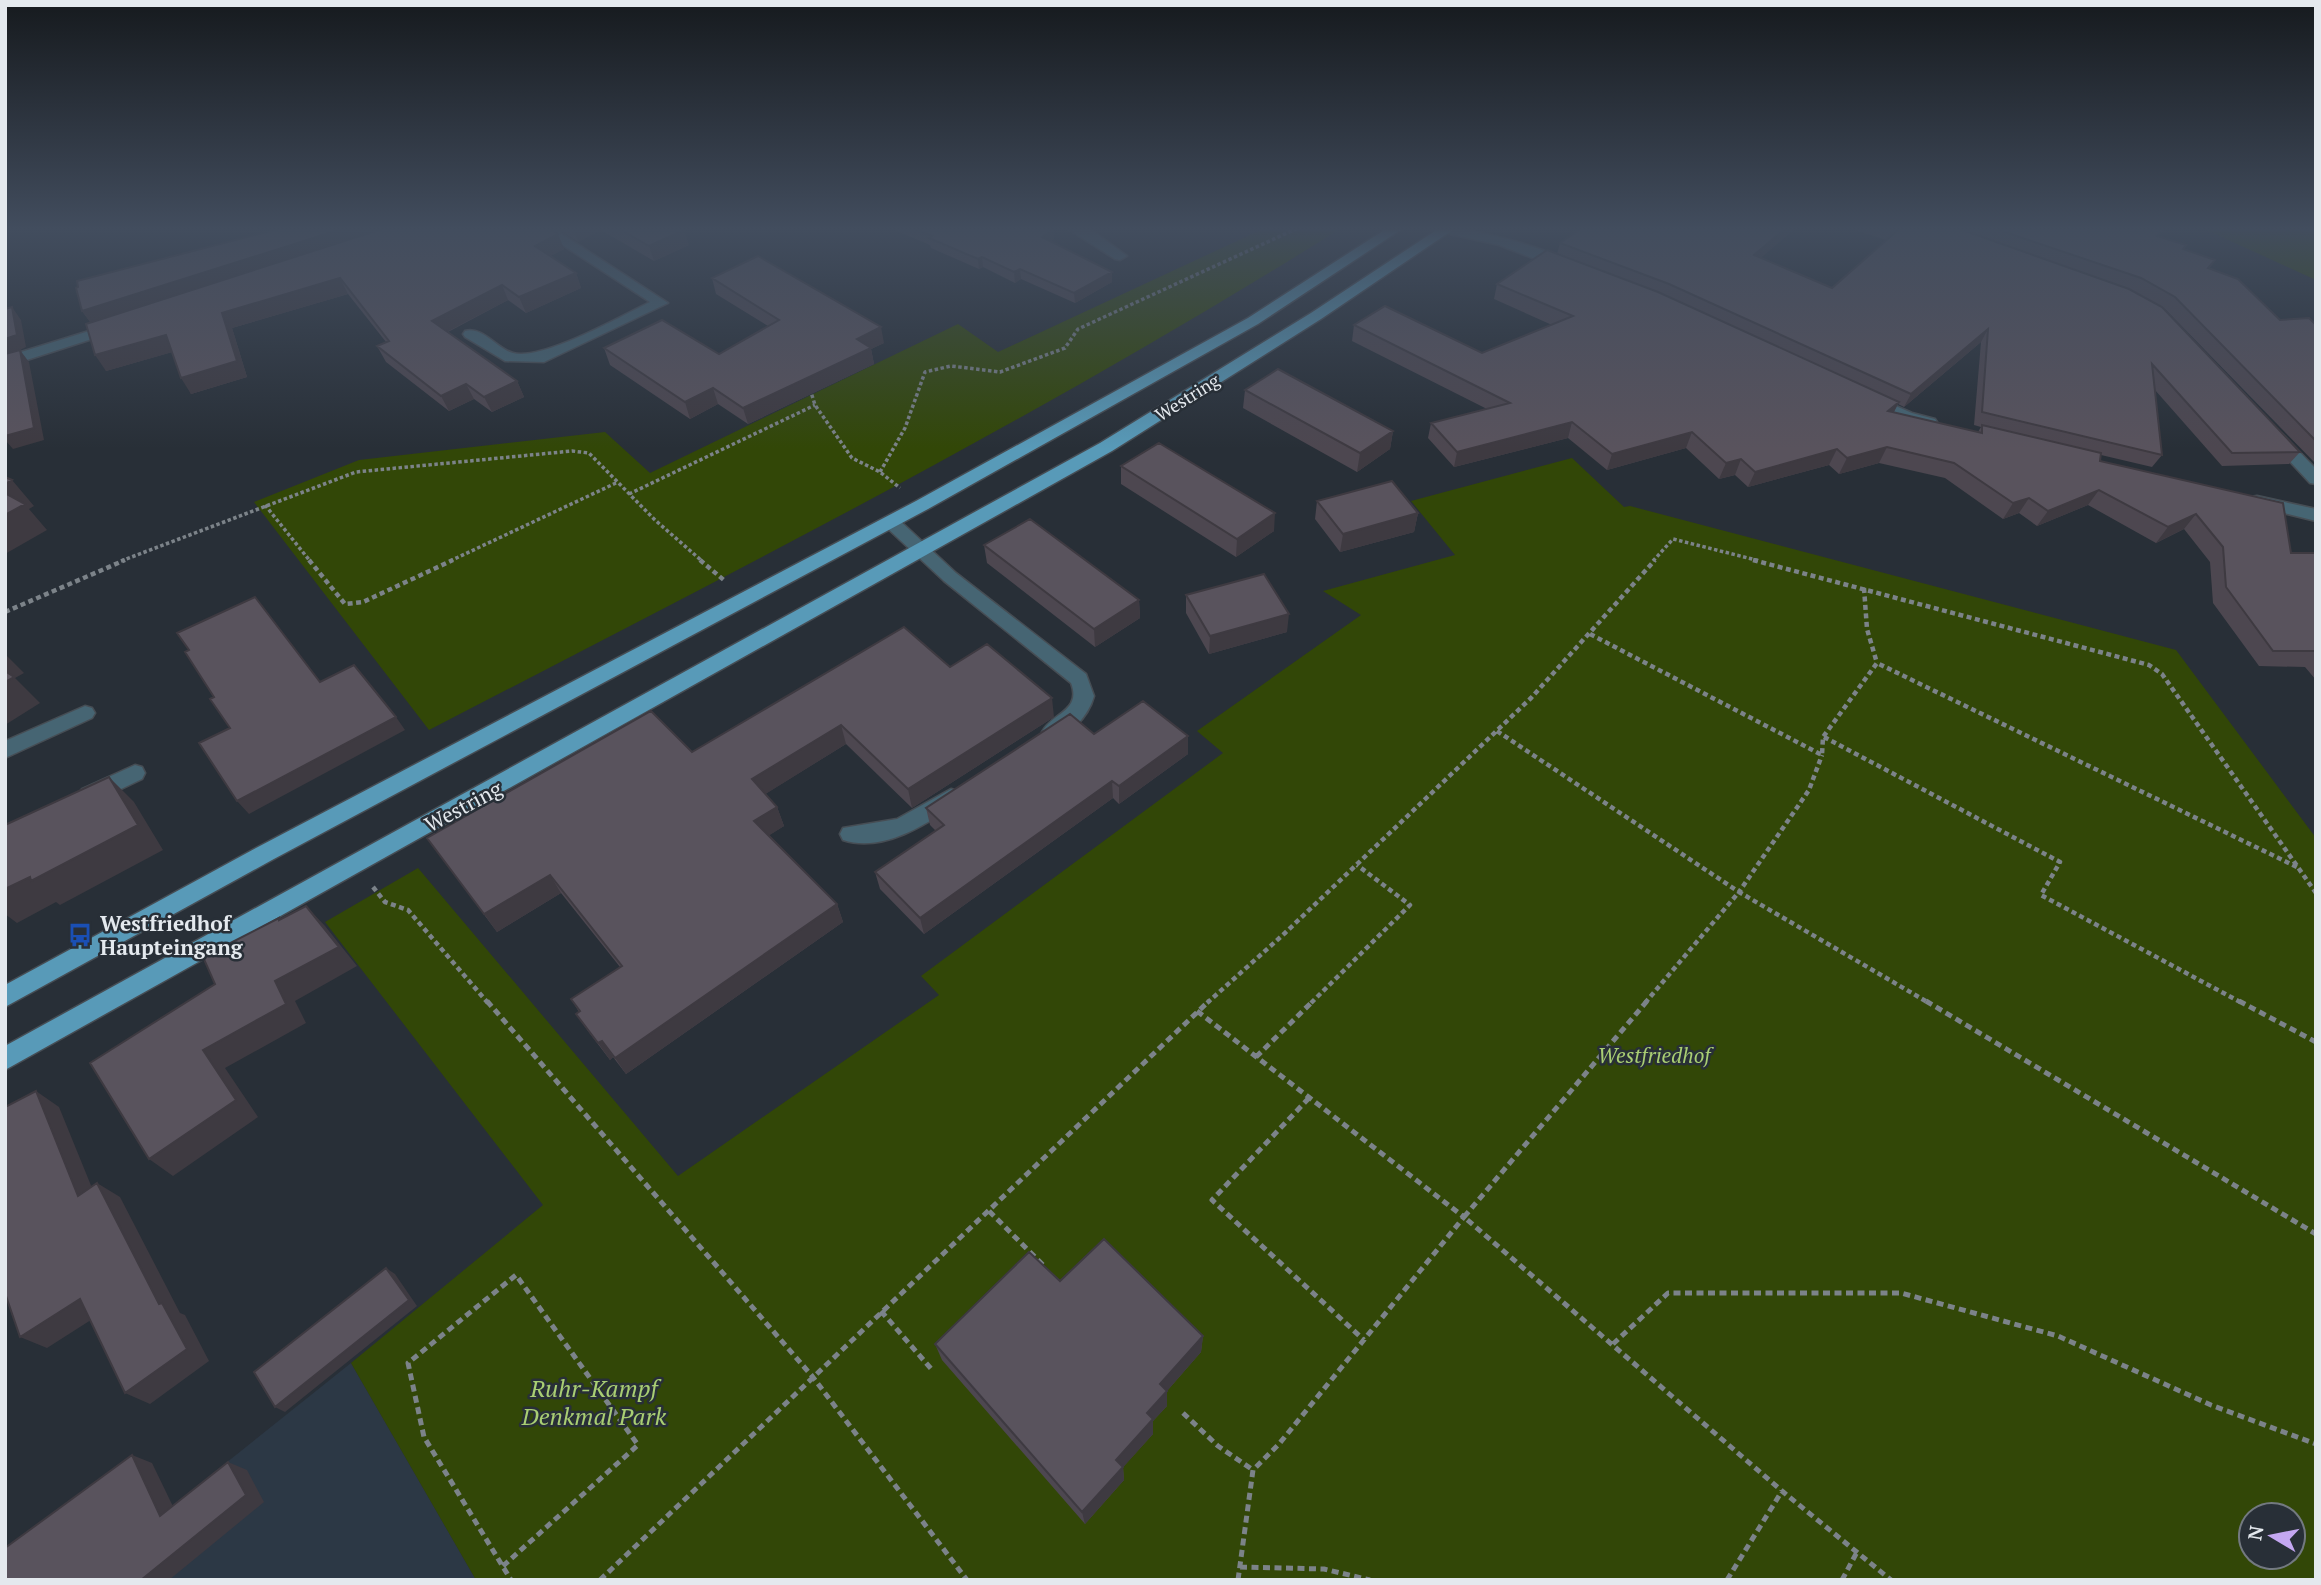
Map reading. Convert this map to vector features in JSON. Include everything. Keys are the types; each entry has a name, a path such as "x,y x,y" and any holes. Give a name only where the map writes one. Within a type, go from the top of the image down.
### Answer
{"main road":[{"name":"Westring","path":"5,997 276,848 891,522 1253,321 1284,301"},
{"name":"Westring","path":"5,1059 497,788 1106,447 1338,301"}],"street":[{"path":"470,334 510,358 544,357 661,303 658,301"},
{"path":"5,362 131,321"},
{"path":"1858,394 1907,417 1947,427"},
{"path":"2261,421 2316,479"},
{"path":"2237,496 2316,516"},
{"path":"891,522 919,550 1079,679 1084,694 1082,706 1074,717 1041,739"},
{"path":"5,750 85,713"},
{"path":"76,802 135,773"},
{"path":"851,834 888,832 905,827 973,783"}],"path":[{"path":"880,472 905,428 925,372 951,366 1000,372 1065,348 1078,329 1139,301"},
{"path":"810,389 815,405 852,458 880,472 922,505"},
{"path":"629,494 815,405"},
{"path":"5,612 142,552 356,472 572,451 589,453 655,520 747,599"},
{"path":"265,505 345,604 363,602 616,483"},
{"path":"600,1580 1197,1011 1357,865 1497,731 1590,634 1673,539 2149,664 2162,674 2197,722 2316,894"},
{"path":"1864,588 1867,629 1877,663 2298,867"},
{"path":"1590,634 1822,755"},
{"path":"1238,1580 1253,1470 1279,1444 1464,1217 1739,892 1809,790 1822,755 1824,737 1877,663"},
{"path":"1497,731 1739,892 2022,1057 2316,1234"},
{"path":"1824,737 2060,862 2041,895 2316,1042"},
{"path":"355,864 385,902 408,910 812,1376 967,1580"},
{"path":"1256,1057 1410,905 1357,865"},
{"path":"1197,1011 1464,1217 1782,1491 1891,1580"},
{"path":"1309,1098 1212,1200 1364,1340"},
{"path":"989,1211 1046,1268"},
{"path":"503,1566 638,1445 516,1275 408,1363 424,1437 511,1580"},
{"path":"1613,1344 1668,1293 1901,1293 2058,1335 2211,1405 2316,1444"},
{"path":"881,1311 933,1371"},
{"path":"1183,1413 1219,1446 1253,1470"},
{"path":"1727,1580 1782,1491"},
{"path":"1842,1580 1857,1552"},
{"path":"1240,1567 1324,1569 1370,1580"}],"shaded area":[{"path":"351,1363 476,1580 78,1580 172,1506"}],"green space":[{"path":"1108,301 1222,301 1006,426 776,550 429,730 254,502 359,460 605,432 650,473 958,324 998,352"},
{"name":"Westfriedhof","path":"1572,458 1624,507 1630,506 2176,650 2316,838 2316,1580 476,1580 351,1363 543,1205 325,922 418,868 678,1176 939,995 921,976 1223,753 1197,731 1361,615 1323,591 1455,555 1411,501"}],"building":[{"path":"79,301 114,301 82,311"},
{"path":"158,301 263,301 222,313 237,361 181,378 166,335 95,355 86,324"},
{"path":"358,301 471,301 432,321 517,381 484,397 466,384 441,396 377,346 389,341"},
{"path":"749,301 836,301 881,327 857,339 871,348 743,408 713,388 685,402 604,348 662,320 719,354 779,320"},
{"path":"1537,301 1678,301 1899,402 1888,411 1982,433 1982,425 2101,453 2100,461 2283,503 2291,553 2316,553 2316,651 2273,651 2226,587 2223,547 2196,514 2168,527 2099,490 2048,511 2029,498 2013,503 1954,463 1887,447 1847,458 1837,449 1755,472 1741,459 1726,463 1692,432 1612,454 1572,422 1457,452 1431,423 1510,403 1354,325 1385,306 1482,353 1573,316"},
{"path":"1706,301 2151,301 2162,307 2300,452 2232,453 2152,364 2162,455 1982,412 1988,329 1911,394"},
{"path":"2179,301 2261,301 2280,320 2309,318 2316,325 2316,441"},
{"path":"12,307 17,335 5,339 5,309"},
{"path":"20,350 34,428 5,436 5,354"},
{"path":"1278,369 1393,431 1360,453 1245,390"},
{"path":"1159,443 1275,513 1237,539 1121,466"},
{"path":"1392,481 1418,513 1343,534 1317,501"},
{"path":"5,493 25,504 5,515"},
{"path":"1030,519 1139,600 1094,629 984,545"},
{"path":"1264,574 1289,614 1210,636 1186,595"},
{"path":"255,597 320,682 354,665 396,717 237,801 199,743 230,728 210,699 214,697 185,652 189,650 177,633"},
{"path":"904,627 950,667 987,644 1052,698 908,789 841,725 752,779 777,807 754,821 837,904 615,1058 602,1041 598,1043 576,1014 580,1011 571,999 622,966 550,875 484,914 427,838 651,711 692,752"},
{"path":"5,671 14,677 5,682"},
{"path":"1143,701 1188,736 1119,786 1112,781 920,918 875,872 944,825 926,808 1070,714 1094,734"},
{"path":"109,777 138,825 31,881 30,877 5,889 5,825"},
{"path":"306,906 339,947 275,981 286,1004 203,1050 236,1100 149,1159 90,1063 215,984 203,957"},
{"path":"36,1091 78,1196 97,1183 159,1304 162,1303 187,1349 125,1393 80,1299 20,1337 5,1293 5,1107"},
{"path":"1104,1239 1203,1336 1160,1384 1167,1391 1147,1413 1153,1419 1116,1460 1123,1467 1082,1512 935,1344 1029,1252 1060,1281"},
{"path":"386,1268 409,1300 275,1407 254,1372"},
{"path":"132,1455 160,1516 228,1462 246,1495 141,1580 5,1580 5,1548"}],"place":[{"name":"Westfriedhof Haupteingang","path":"80,935"}],"park label":[{"name":"Ruhr-Kampf Denkmal Park","path":"594,1402"}]}
